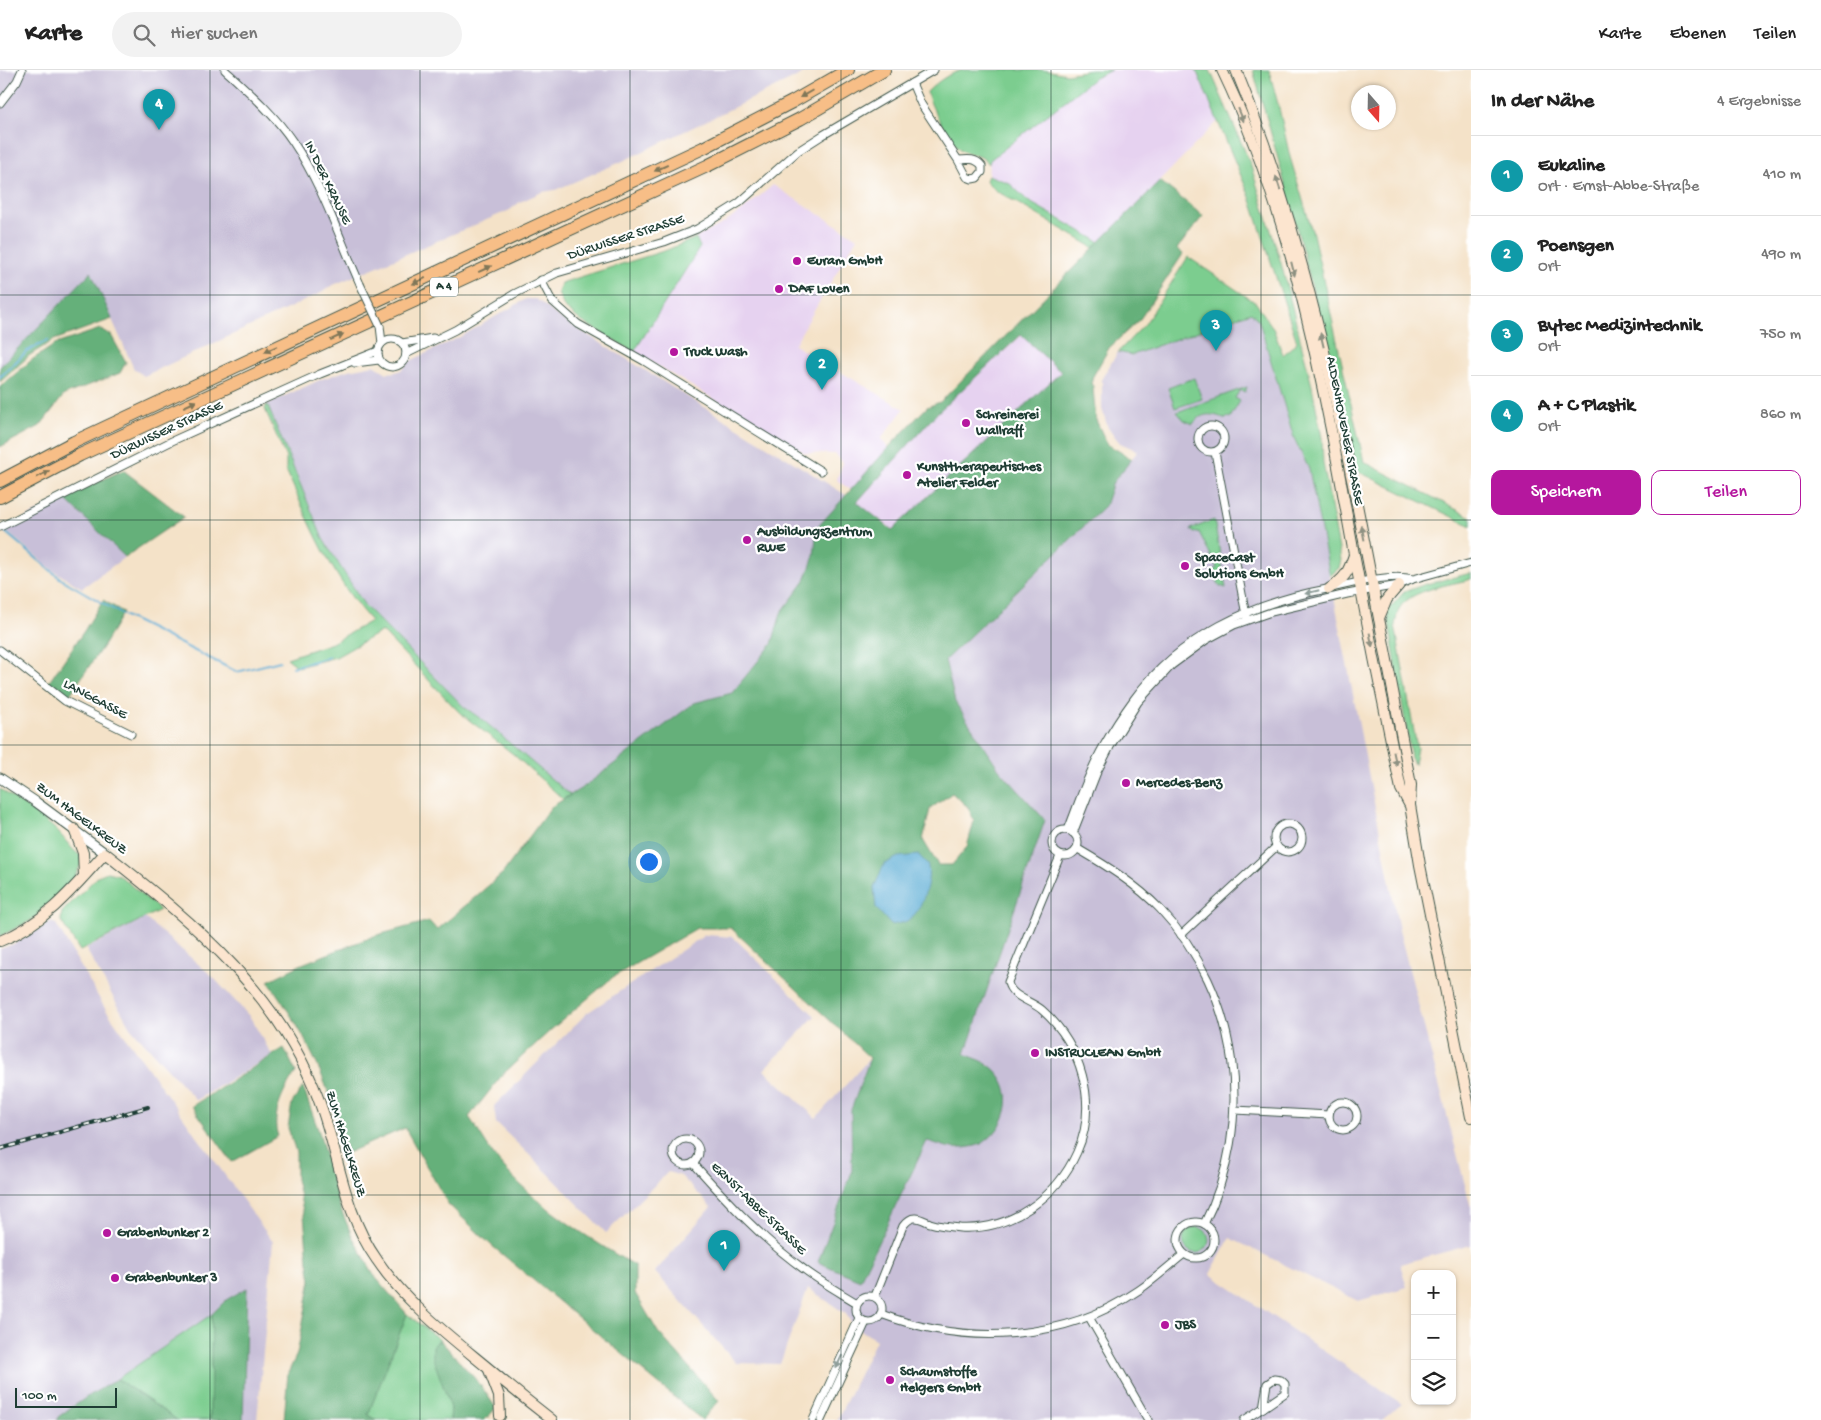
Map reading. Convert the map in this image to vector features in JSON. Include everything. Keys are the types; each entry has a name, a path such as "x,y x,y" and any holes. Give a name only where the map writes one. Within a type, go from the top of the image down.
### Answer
{"highway":[{"name":"A 4","path":"0,481 74,442 703,148 792,102 848,70"},
{"name":"A 4","path":"0,497 80,455 707,166 800,119 884,70"}],"main road":[{"name":"ALDENHOVENER STRASSE","path":"1222,70 1269,186 1291,260 1326,405 1401,789 1410,805"},
{"name":"ALDENHOVENER STRASSE","path":"1236,70 1264,141 1300,257 1318,324 1346,447 1411,785 1410,805 1422,875 1471,1117"},
{"path":"1329,588 1339,582 1348,572 1354,554"},
{"path":"1379,619 1386,600 1399,585"},
{"path":"74,829 83,854 84,875"},
{"path":"0,941 33,925 52,911 105,853"},
{"name":"ZUM HAGELKREUZ","path":"105,853 209,941 244,976 274,1014 310,1077 323,1112 348,1202 375,1258 387,1275 446,1334 520,1396 552,1420"},
{"path":"487,1367 499,1396 500,1416"}],"street":[{"path":"0,103 17,81 22,70"},
{"name":"IN DER KRAUSE","path":"225,70 268,111 293,142 315,181 385,339"},
{"name":"DÜRWISSER STRASSE","path":"406,354 471,322 514,294 557,273 664,242 697,229 739,203 798,152 823,135 934,70"},
{"path":"912,83 922,104 958,160"},
{"path":"541,280 552,301 578,324 644,361 821,471"},
{"name":"DÜRWISSER STRASSE","path":"402,343 443,336"},
{"path":"385,339 402,343 406,354 400,365 395,367 383,365 379,360 378,351 385,339"},
{"name":"DÜRWISSER STRASSE","path":"0,527 172,441 320,374 378,351"},
{"name":"DÜRWISSER STRASSE","path":"347,364 379,360"},
{"path":"1214,452 1246,616"},
{"path":"1373,585 1399,585 1413,579 1471,563"},
{"path":"1246,616 1301,604 1402,576 1413,579"},
{"path":"1070,831 1111,745 1138,702 1172,665 1194,648 1246,616 1276,602 1329,588 1361,587"},
{"name":"LANGGASSE","path":"0,650 65,701 131,734"},
{"name":"ZUM HAGELKREUZ","path":"0,778 74,829 105,853"},
{"path":"1070,831 1078,838 1078,848 1072,855 1060,856 1052,847 1053,838 1059,832 1070,831"},
{"path":"1181,936 1277,846"},
{"path":"1078,848 1128,881 1161,910 1181,936 1206,975 1220,1009 1232,1059 1235,1110 1228,1158 1219,1191 1204,1224"},
{"path":"874,1296 903,1226 907,1221 916,1218 948,1227 963,1228 1002,1222 1023,1213 1047,1195 1060,1180 1070,1166 1080,1145 1085,1122 1086,1100 1084,1079 1078,1059 1067,1038 1055,1022 1041,1009 1013,992 1008,982 1060,856"},
{"path":"1235,1110 1329,1115"},
{"name":"ERNST-ABBE-STRASSE","path":"694,1164 728,1202 786,1256 856,1303"},
{"path":"1194,1222 1204,1224 1212,1232 1213,1243 1211,1248 1204,1256 1198,1258 1184,1254 1178,1244 1181,1229 1194,1222"},
{"path":"881,1314 923,1328 979,1336 1041,1330 1089,1316 1138,1290 1184,1254"},
{"path":"866,1295 874,1296 881,1302 881,1314 875,1321 866,1322 859,1318 856,1312 856,1303 866,1295"},
{"path":"1089,1316 1148,1420"},
{"path":"812,1420 859,1318"},
{"path":"821,1420 866,1322"},
{"path":"1244,1420 1263,1408"}],"shaded area":[{"path":"0,70 811,70 623,161 555,190 542,192 520,202 510,210 331,286 321,293 144,376 134,369 91,272 0,367"},
{"path":"1111,70 1198,70 1221,118 1100,242 1028,201 1009,183 988,175 990,160 1093,78"},
{"path":"773,185 857,238 794,345 904,409 881,439 888,448 851,490 837,479 843,463 836,454 805,453 634,352 700,247 696,238 742,211"},
{"path":"526,299 536,299 559,317 846,495 817,528 814,556 805,581 781,613 772,644 732,693 694,704 585,786 570,795 484,721 464,707 365,606 323,539 267,404 322,379 348,370 374,365 387,373 396,372 403,369 408,362 460,337"},
{"path":"1251,312 1259,321 1294,438 1309,469 1399,930 1471,1208 1471,1245 1400,1264 1407,1287 1358,1301 1230,1238 1210,1274 1402,1404 1382,1420 837,1420 876,1340 853,1325 846,1314 808,1288 780,1364 736,1363 655,1272 711,1207 681,1176 668,1172 606,1233 496,1123 494,1106 587,1013 705,935 733,937 815,1016 764,1070 816,1118 870,1058 851,1110 852,1172 818,1262 860,1280 927,1141 959,1149 990,1065 965,1054 1045,820 999,769 955,702 945,660 1105,506 1113,482 1138,451 1120,443 1108,428 1102,409 1102,378 1118,352 1132,355"},
{"path":"1022,335 1061,372 893,530 857,502 937,412"},
{"path":"64,498 125,557 82,588 54,571 4,529"},
{"path":"145,918 212,976 250,1017 272,1055 196,1100 130,1027 86,949"},
{"path":"50,922 56,924 106,1010 273,1242 257,1420 0,1420 0,949 16,943"}],"green space":[{"path":"964,70 1043,70 1067,74 1091,70 1111,70 1093,79 990,160 989,164 979,156 965,152 956,145 941,123 927,92 944,78"},
{"path":"1196,70 1210,70 1250,163 1281,263 1312,386 1322,438 1323,463 1341,560 1339,568 1330,576 1309,469 1294,438 1259,321 1251,312 1132,355 1118,352 1145,324 1188,257 1256,303 1273,328 1283,355 1297,342 1250,197"},
{"path":"1253,70 1269,70 1290,157 1313,234 1364,462 1471,517 1471,526 1355,470 1307,269"},
{"path":"988,175 1009,183 1028,201 1100,242 1094,248 995,190 986,181"},
{"path":"1160,181 1203,216 1177,249 1183,254 1140,319 1109,348 1092,378 1096,420 1107,444 1132,459 1113,482 1105,506 945,660 955,702 999,769 1045,820 965,1054 990,1066 1005,1084 1007,1106 999,1126 992,1135 981,1144 963,1148 952,1148 927,1141 860,1280 818,1262 852,1172 851,1110 870,1058 731,928 697,928 613,977 503,1074 469,1117 496,1158 535,1198 567,1223 635,1266 635,1293 658,1332 719,1401 702,1420 491,1245 448,1204 405,1128 347,1153 332,1103 318,1066 286,1007 268,981 302,964 374,936 429,921 437,930 503,873 551,807 585,786 694,703 732,693 772,644 781,613 805,581 814,556 817,528 927,407 940,402","holes":["1021,335 1061,372 892,530 857,502 938,412","952,793 968,807 974,821 967,847 952,865 938,865 923,840 930,809"]},
{"path":"696,238 700,247 634,352 581,321 564,307 558,293 561,283 667,250"},
{"path":"91,272 112,319 54,340 30,355 0,382 0,367"},
{"path":"100,329 111,335 126,362 120,373 64,395 40,426 0,447 0,387 33,359 56,344"},
{"path":"1194,378 1202,399 1175,408 1168,388"},
{"path":"1247,387 1245,392 1240,390 1235,398 1240,401 1230,418 1204,415 1193,424 1184,420 1177,412"},
{"path":"267,404 323,539 365,606 464,707 484,721 570,795 563,799 513,754 460,713 382,631 336,657 298,667 287,658 332,643 371,621 344,587 322,549 286,470 286,458 265,409"},
{"path":"123,470 184,517 125,557 64,498"},
{"path":"1214,520 1226,588 1220,586 1212,571 1217,568 1199,532 1194,533 1191,529"},
{"path":"1471,573 1471,579 1421,592 1404,602 1398,612 1395,625 1417,748 1414,764 1411,758 1387,611 1404,592 1423,585"},
{"path":"103,600 123,612 105,643 67,699 47,685"},
{"path":"0,789 55,829 80,855 81,864 73,880 48,907 30,921 0,936"},
{"path":"107,872 119,875 160,910 80,951 61,921 62,912 98,876"},
{"path":"284,1048 296,1072 283,1094 277,1111 276,1128 278,1136 232,1162 192,1106"},
{"path":"303,1087 320,1135 338,1202 352,1236 376,1278 407,1314 368,1415 376,1420 284,1420 288,1373 297,1354 311,1280 304,1215 296,1179 296,1152 288,1128 292,1103"},
{"path":"1196,1227 1205,1231 1209,1240 1205,1249 1196,1253 1187,1249 1183,1240 1187,1231"},
{"path":"247,1288 243,1420 210,1420 212,1314 226,1300"},
{"path":"212,1314 210,1420 177,1420 117,1379"},
{"path":"407,1314 440,1340 437,1341 438,1370 451,1408 450,1420 376,1420 368,1415"},
{"path":"440,1340 479,1383 496,1408 485,1420 450,1420 451,1408 433,1358 433,1346"},
{"path":"117,1379 177,1420 57,1420 58,1417 87,1397"}],"water":[{"path":"919,855 927,864 928,870 927,885 922,902 910,919 891,925 876,908 874,888 884,864 898,857"}],"waterway":[{"path":"0,377 26,352 48,340"},
{"path":"4,531 61,579 125,616 237,672 280,661"},
{"path":"293,667 329,657"}],"railway":[{"path":"0,1149 148,1107"}],"place":[{"name":"A + C Plastik","path":"159,130"},
{"name":"Euram GmbH","path":"797,261"},
{"name":"DAF Loven","path":"779,289"},
{"name":"Bytec Medizintechnik","path":"1216,351"},
{"name":"Truck Wash","path":"674,352"},
{"name":"Poensgen","path":"822,390"},
{"name":"Schreinerei Wallraff","path":"966,423"},
{"name":"Kunsttherapeutisches Atelier Felder","path":"907,475"},
{"name":"Ausbildungszentrum RWE","path":"747,540"},
{"name":"SpaceCast Solutions GmbH","path":"1185,566"},
{"name":"Mercedes-Benz","path":"1126,783"},
{"name":"INSTRUCLEAN GmbH","path":"1035,1053"},
{"name":"Grabenbunker 2","path":"107,1233"},
{"name":"Eukaline","path":"724,1271"},
{"name":"Grabenbunker 3","path":"115,1278"},
{"name":"JBS","path":"1165,1325"},
{"name":"Schaumstoffe Helgers GmbH","path":"890,1380"}]}
